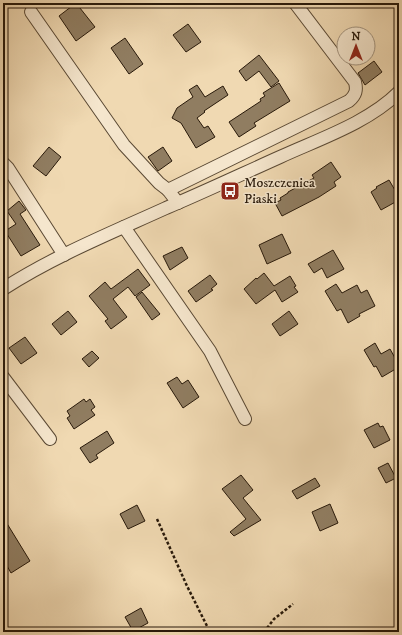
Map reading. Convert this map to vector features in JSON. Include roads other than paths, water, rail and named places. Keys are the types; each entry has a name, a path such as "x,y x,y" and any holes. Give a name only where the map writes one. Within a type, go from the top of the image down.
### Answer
{"street":[{"path":"168,190 349,101 355,94 356,87 354,82 295,3"},
{"path":"31,12 124,146 159,183 168,190 178,203"},
{"path":"3,289 64,255 329,135 367,116 399,92"},
{"path":"3,163 8,168 64,255"},
{"path":"124,227 210,351 246,420"},
{"path":"3,377 50,439"}],"place":[{"name":"Moszczenica Piaski","path":"230,191"}]}
